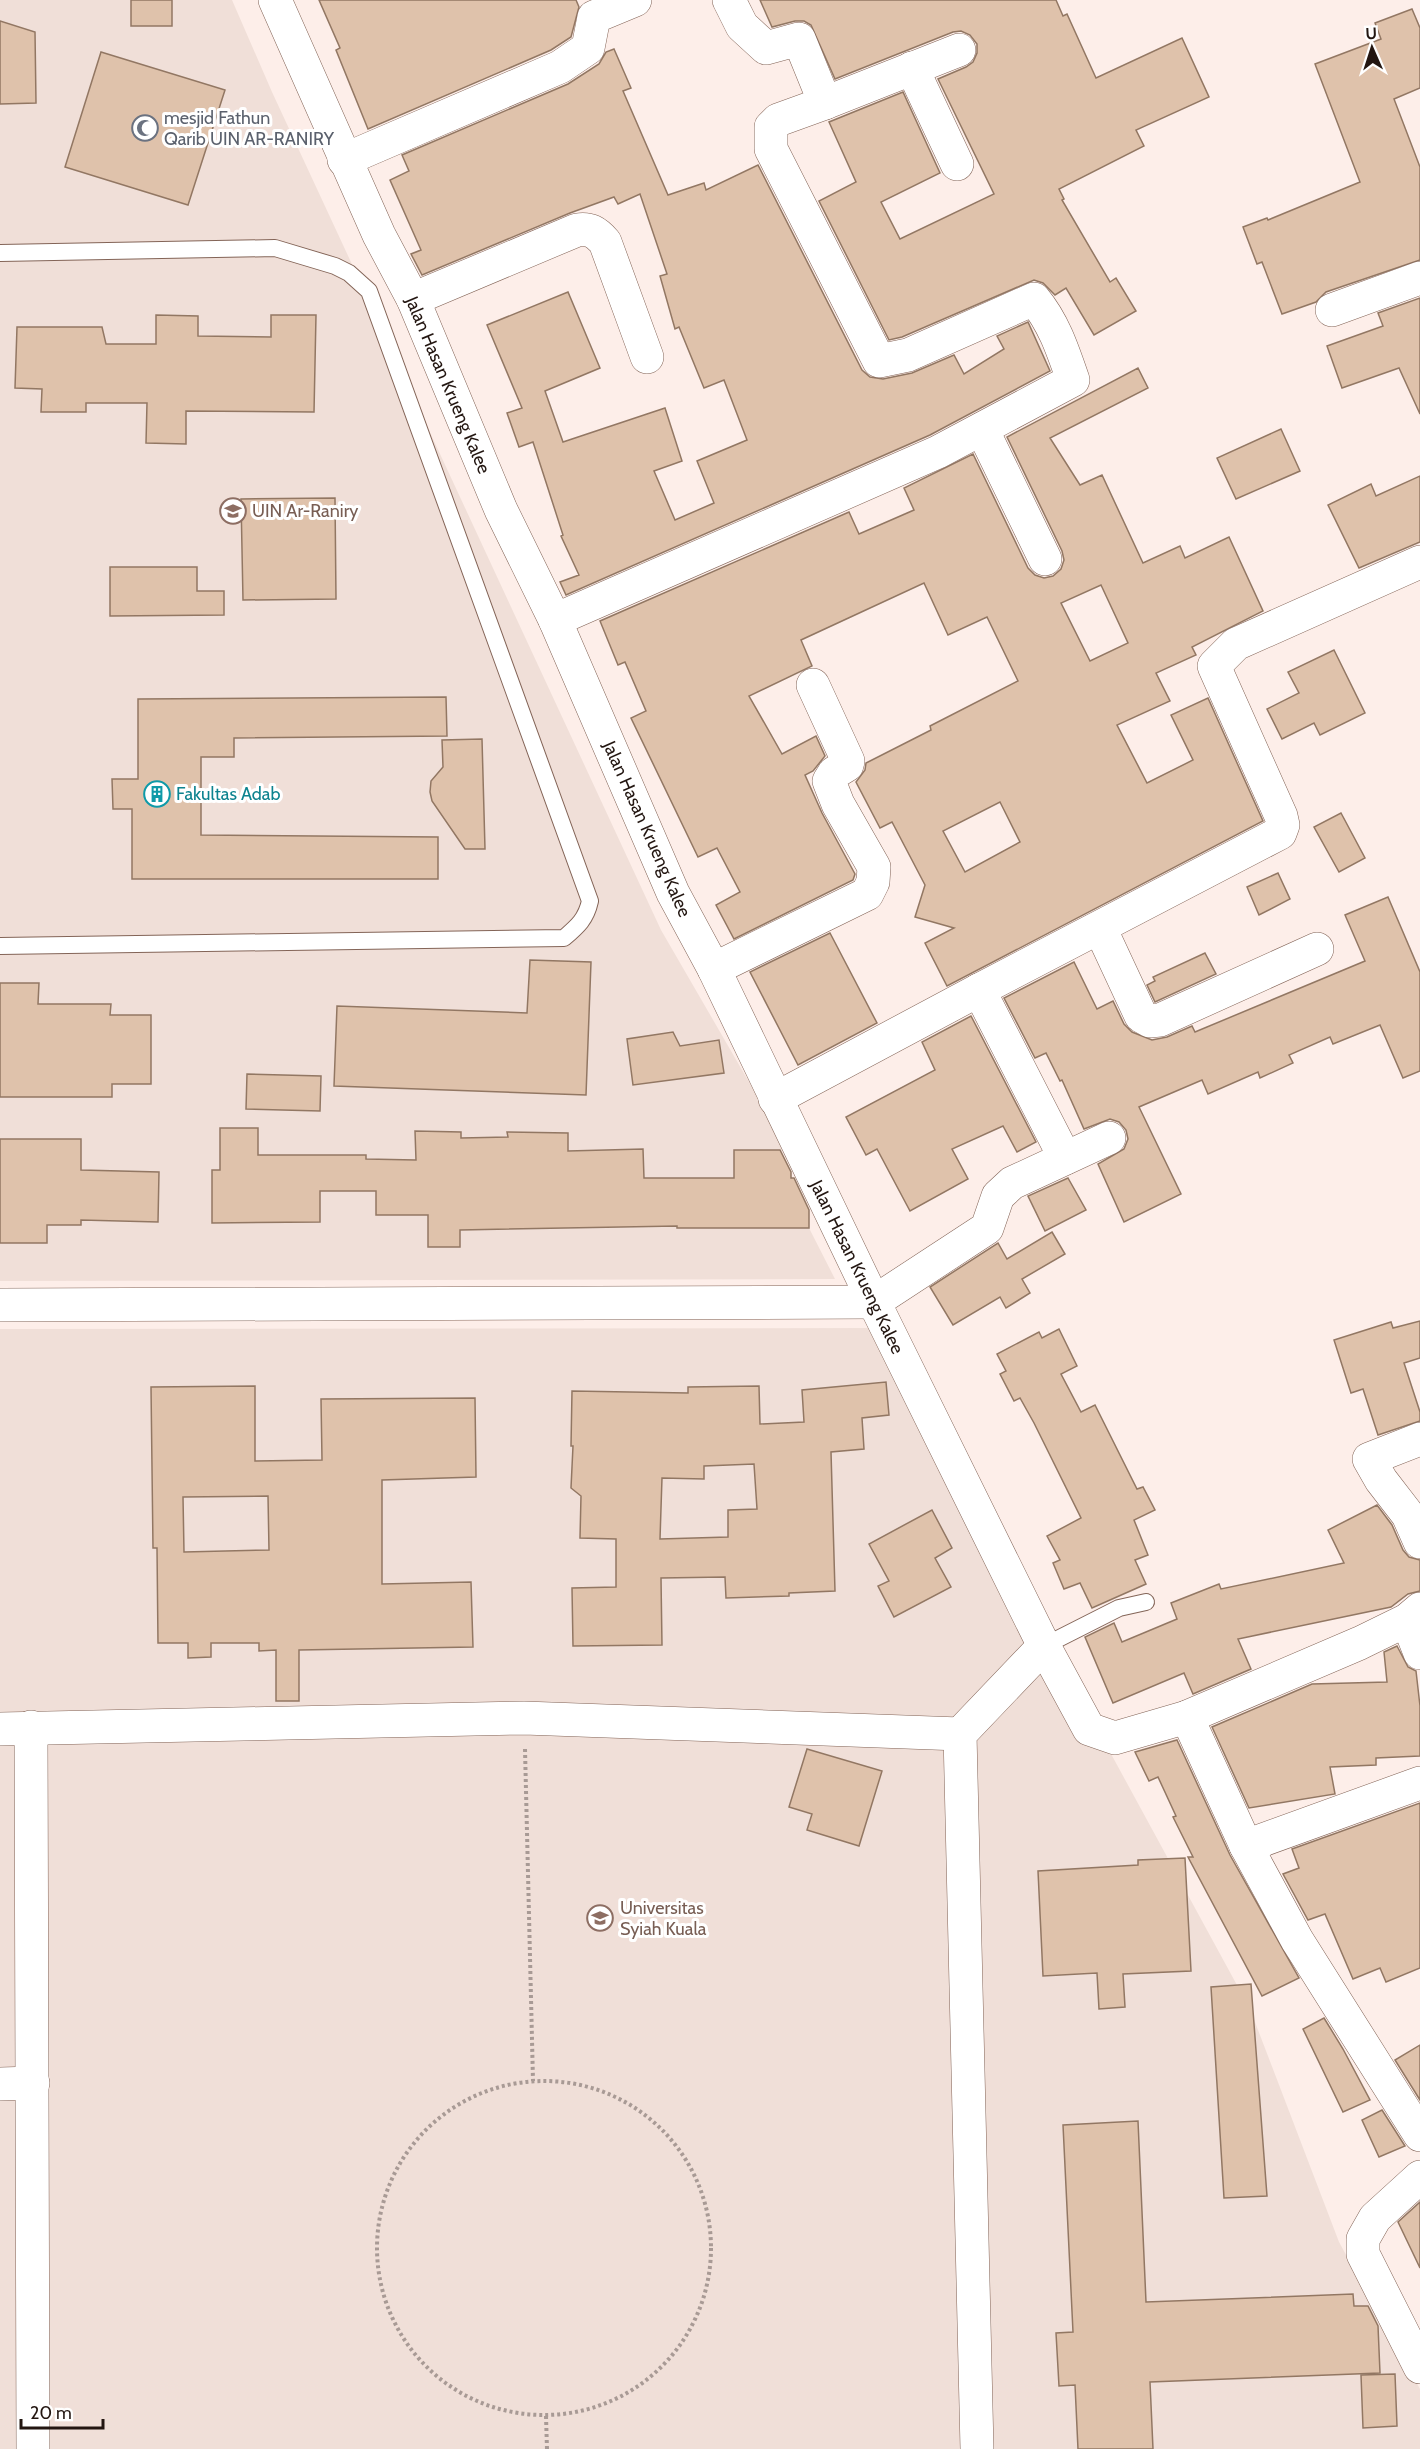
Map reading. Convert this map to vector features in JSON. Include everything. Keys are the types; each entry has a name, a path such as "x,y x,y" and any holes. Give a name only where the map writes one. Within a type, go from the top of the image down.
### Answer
{"street":[{"name":"Jalan Hasan Krueng Kalee","path":"275,0 344,160 379,235 413,299 501,510 555,620 673,893 714,969 775,1099 1044,1646 1089,1729 1115,1738 1187,1717 1360,1643 1414,1615"},
{"path":"344,160 560,67 588,48 594,17 635,0"},
{"path":"729,0 742,26 766,48 799,39 825,104"},
{"path":"555,620 938,452 1073,380 1061,343 1043,309 1034,299 908,355 879,361 771,149 771,127 778,120 825,104 959,50"},
{"path":"912,68 957,164"},
{"path":"413,299 586,228 597,233 605,242 647,357"},
{"path":"1332,310 1420,278"},
{"path":"982,429 1045,559"},
{"path":"775,1099 1280,833 1283,825 1281,816 1214,666 1236,644 1420,562"},
{"path":"714,969 867,894 873,882 874,867 838,804 830,782 834,773 847,765 848,761 813,685"},
{"path":"1100,928 1141,1016 1150,1020 1160,1020 1317,948"},
{"path":"979,990 1065,1158"},
{"path":"0,1305 874,1302 987,1228 998,1196 1012,1182 1109,1138"},
{"path":"1420,1439 1369,1459 1408,1515 1420,1542"},
{"path":"1414,1615 1420,1653"},
{"path":"978,2449 960,1734 1044,1646"},
{"path":"1187,1717 1246,1846 1297,1941 1420,2134"},
{"path":"33,2449 33,2083 15,1728 524,1718 960,1734"},
{"path":"1246,1846 1420,1783"},
{"path":"0,2084 33,2083"},
{"path":"1420,2177 1375,2218 1363,2239 1365,2262 1420,2367"}],"lane":[{"path":"0,253 275,248 335,266 360,282 369,291 590,901 582,924 564,938 0,946"},
{"path":"1044,1646 1119,1608 1146,1602"}],"path":[{"path":"524,1718 533,2081"},
{"path":"533,2081 577,2084 619,2098 656,2123 684,2156 704,2196 712,2239 708,2283 693,2324 668,2361 634,2389 594,2408 546,2416 498,2409 451,2388 412,2353 386,2308 375,2256 381,2205 402,2157 437,2118 482,2092 533,2081"},
{"path":"546,2416 547,2449"}],"shaded area":[{"name":"UIN Ar-Raniry","path":"0,0 232,0 272,92 661,930 771,1120 809,1228 835,1279 0,1281"},
{"name":"Universitas Syiah Kuala","path":"879,1328 1250,2009 1339,2242 1420,2389 1420,2449 0,2449 0,1329"}],"building":[{"path":"131,0 172,0 172,26 131,26"},
{"path":"319,0 576,0 579,7 571,37 551,50 368,129 336,50 340,48"},
{"path":"760,0 1056,0 1063,16 1067,14 1096,78 1182,38 1209,97 1136,130 1144,146 1059,189 1064,199 1062,200 1110,282 1116,278 1136,311 1094,335 1066,288 1055,295 1043,283 1034,280 902,337 889,340 819,201 856,182 829,122 903,92 940,173 881,202 900,239 994,194 938,79 973,62 977,53 977,44 970,35 961,31 953,32 835,79 811,25 804,21 795,21 772,27"},
{"path":"1412,9 1420,28 1420,88 1394,99 1420,167 1420,260 1326,292 1316,302 1282,314 1262,262 1257,264 1243,227 1267,218 1268,220 1360,182 1315,64 1381,39 1375,23"},
{"path":"0,21 35,32 36,103 0,104"},
{"path":"614,49 631,88 623,91 668,195 704,183 706,190 758,165 862,370 870,377 883,379 912,373 954,355 964,374 1004,349 997,336 1028,322 1050,371 930,435 566,595 560,582 579,575 561,536 563,535 533,442 519,447 507,413 522,408 487,325 568,292 600,368 545,391 563,442 665,408 682,461 654,471 675,520 714,503 697,461 747,440 724,380 704,388 679,327 675,329 660,276 667,274 640,194 618,204 614,197 570,213 422,275 411,254 421,250 390,180 409,171 402,155 568,84 599,64 606,52"},
{"name":"mesjid Fathun Qarib UIN AR-RANIRY","path":"101,52 225,90 188,205 65,167"},
{"path":"1420,298 1420,414 1399,368 1342,388 1327,346 1383,326 1378,313"},
{"path":"156,315 198,316 198,336 271,337 271,315 316,315 314,412 186,411 186,444 146,443 147,403 86,403 86,412 41,412 42,389 15,388 17,327 102,327 106,344 156,344"},
{"path":"1138,368 1148,388 1050,438 1080,485 1102,475 1143,563 1180,546 1185,558 1229,537 1263,611 1192,647 1196,655 1156,673 1170,701 1117,725 1147,783 1193,760 1171,715 1208,698 1263,821 947,986 925,943 954,928 915,917 925,885 892,822 880,828 856,782 865,770 866,763 931,730 930,726 1018,681 987,617 948,635 924,583 801,640 812,666 749,696 782,754 816,736 825,756 813,771 805,775 822,813 855,874 853,880 734,939 716,905 740,892 717,848 698,857 631,718 646,711 625,662 618,665 600,621 849,512 859,534 914,510 904,488 973,454 1028,568 1035,575 1044,578 1053,576 1061,569 1064,560 1062,551 1007,437","holes":["1101,585 1128,643 1090,661 1061,603","1000,802 1020,842 965,872 943,831"]},
{"path":"1281,429 1300,471 1236,499 1217,458"},
{"path":"1420,476 1420,542 1359,568 1328,505 1371,484 1376,496"},
{"path":"335,498 336,599 243,600 241,499"},
{"path":"110,567 197,567 197,591 224,591 224,615 110,616"},
{"path":"1334,650 1365,713 1320,735 1314,723 1282,739 1267,709 1299,693 1288,672"},
{"path":"446,697 447,736 234,738 234,757 201,757 201,835 438,837 438,879 132,879 132,809 113,809 112,779 138,779 138,699"},
{"path":"482,739 485,849 465,849 432,801 431,781 443,767 442,740"},
{"path":"1341,813 1365,858 1339,872 1314,827"},
{"path":"1278,873 1290,899 1259,915 1247,887"},
{"path":"1388,897 1420,972 1420,1071 1403,1078 1380,1025 1333,1044 1330,1037 1289,1055 1293,1063 1260,1078 1258,1072 1208,1094 1202,1080 1139,1107 1181,1194 1124,1222 1098,1164 1124,1149 1128,1139 1126,1130 1119,1122 1110,1119 1084,1129 1062,1080 1060,1081 1046,1053 1035,1058 1004,998 1074,962 1097,1009 1113,1001 1124,1024 1132,1032 1152,1040 1167,1037 1192,1026 1195,1032 1365,961 1345,915"},
{"path":"830,933 877,1023 798,1065 750,972"},
{"path":"1205,953 1216,974 1155,1002 1147,985 1155,981 1153,977"},
{"path":"530,960 591,962 586,1095 334,1086 337,1006 527,1013"},
{"path":"0,983 39,983 38,1004 111,1004 110,1015 151,1015 151,1084 112,1084 112,1097 0,1097"},
{"path":"971,1016 1036,1142 1017,1152 1003,1126 952,1149 968,1179 910,1211 877,1149 866,1155 846,1117 935,1070 922,1042"},
{"path":"673,1032 680,1046 719,1040 724,1073 633,1085 627,1039"},
{"path":"247,1074 321,1076 320,1111 246,1109"},
{"path":"220,1128 258,1128 258,1155 366,1155 366,1159 416,1160 415,1131 461,1132 461,1138 508,1137 507,1132 568,1133 568,1151 643,1149 644,1178 734,1178 734,1150 780,1150 791,1172 791,1178 794,1178 809,1210 809,1228 677,1228 677,1226 460,1230 460,1247 428,1247 428,1215 376,1215 376,1191 320,1191 320,1222 212,1223 212,1170 220,1170"},
{"path":"0,1139 81,1139 81,1170 159,1172 158,1222 81,1220 81,1225 47,1225 47,1243 0,1243"},
{"path":"1068,1178 1086,1210 1045,1231 1028,1196"},
{"path":"1052,1232 1065,1254 1022,1279 1030,1293 1006,1308 1000,1297 953,1325 930,1287 998,1243 1007,1259"},
{"path":"1420,1321 1420,1358 1404,1363 1420,1412 1420,1421 1378,1435 1363,1389 1351,1393 1334,1340 1391,1322 1393,1328"},
{"path":"1059,1329 1077,1366 1061,1374 1081,1412 1095,1405 1137,1489 1143,1487 1155,1510 1134,1520 1148,1555 1135,1560 1146,1584 1092,1608 1080,1583 1064,1589 1053,1563 1060,1560 1047,1536 1081,1518 1020,1398 1014,1401 1000,1374 1006,1371 997,1354 1039,1332 1042,1338"},
{"path":"886,1382 889,1415 862,1418 864,1449 831,1452 835,1591 789,1593 789,1596 726,1598 725,1577 661,1578 662,1645 573,1646 572,1588 616,1587 616,1539 580,1538 581,1496 571,1488 572,1391 688,1393 688,1387 759,1386 760,1424 804,1422 802,1390","holes":["754,1464 757,1509 728,1510 728,1537 660,1539 662,1478 704,1479 704,1466"]},
{"path":"255,1386 255,1461 322,1460 321,1399 475,1398 476,1477 382,1480 382,1584 471,1582 473,1647 299,1650 299,1701 276,1701 276,1650 259,1651 259,1643 211,1643 211,1657 188,1658 188,1643 158,1643 157,1548 153,1548 151,1387","holes":["268,1496 269,1550 184,1552 183,1497"]},
{"path":"1377,1505 1392,1525 1403,1550 1409,1557 1420,1560 1420,1591 1408,1594 1391,1607 1238,1639 1251,1669 1193,1694 1184,1673 1113,1703 1085,1637 1114,1623 1122,1642 1177,1619 1171,1603 1219,1584 1221,1589 1344,1563 1328,1530"},
{"path":"932,1510 952,1548 935,1558 951,1587 894,1617 878,1586 889,1581 869,1544"},
{"path":"1397,1646 1408,1667 1416,1671 1420,1706 1420,1756 1376,1758 1376,1765 1330,1767 1335,1794 1249,1808 1212,1727 1312,1684 1387,1682 1384,1652"},
{"path":"1177,1740 1230,1855 1299,1978 1262,1996 1188,1857 1193,1857 1173,1817 1176,1816 1158,1777 1149,1781 1135,1752"},
{"path":"807,1749 882,1771 859,1846 807,1830 812,1814 789,1807"},
{"path":"1420,1803 1420,1968 1386,1982 1380,1968 1353,1979 1325,1914 1308,1920 1283,1874 1299,1868 1292,1849"},
{"path":"1185,1858 1191,1971 1123,1974 1125,2007 1099,2009 1097,1973 1043,1976 1038,1871 1138,1865 1138,1860"},
{"path":"1251,1984 1267,2196 1224,2198 1211,1987"},
{"path":"1324,2018 1370,2100 1343,2112 1303,2029"},
{"path":"1420,2045 1420,2100 1395,2060"},
{"path":"1382,2110 1405,2146 1379,2157 1362,2120"},
{"path":"1138,2121 1146,2302 1353,2294 1354,2306 1368,2306 1378,2326 1380,2373 1150,2382 1153,2449 1078,2449 1075,2385 1059,2386 1056,2333 1073,2332 1063,2125"},
{"path":"1420,2202 1420,2268 1398,2222"},
{"path":"1395,2374 1397,2426 1363,2428 1361,2375"}],"place":[{"name":"mesjid Fathun Qarib UIN AR-RANIRY","path":"145,128"},
{"name":"UIN Ar-Raniry","path":"233,511"},
{"name":"Fakultas Adab","path":"157,794"},
{"name":"Universitas Syiah Kuala","path":"600,1918"}]}
